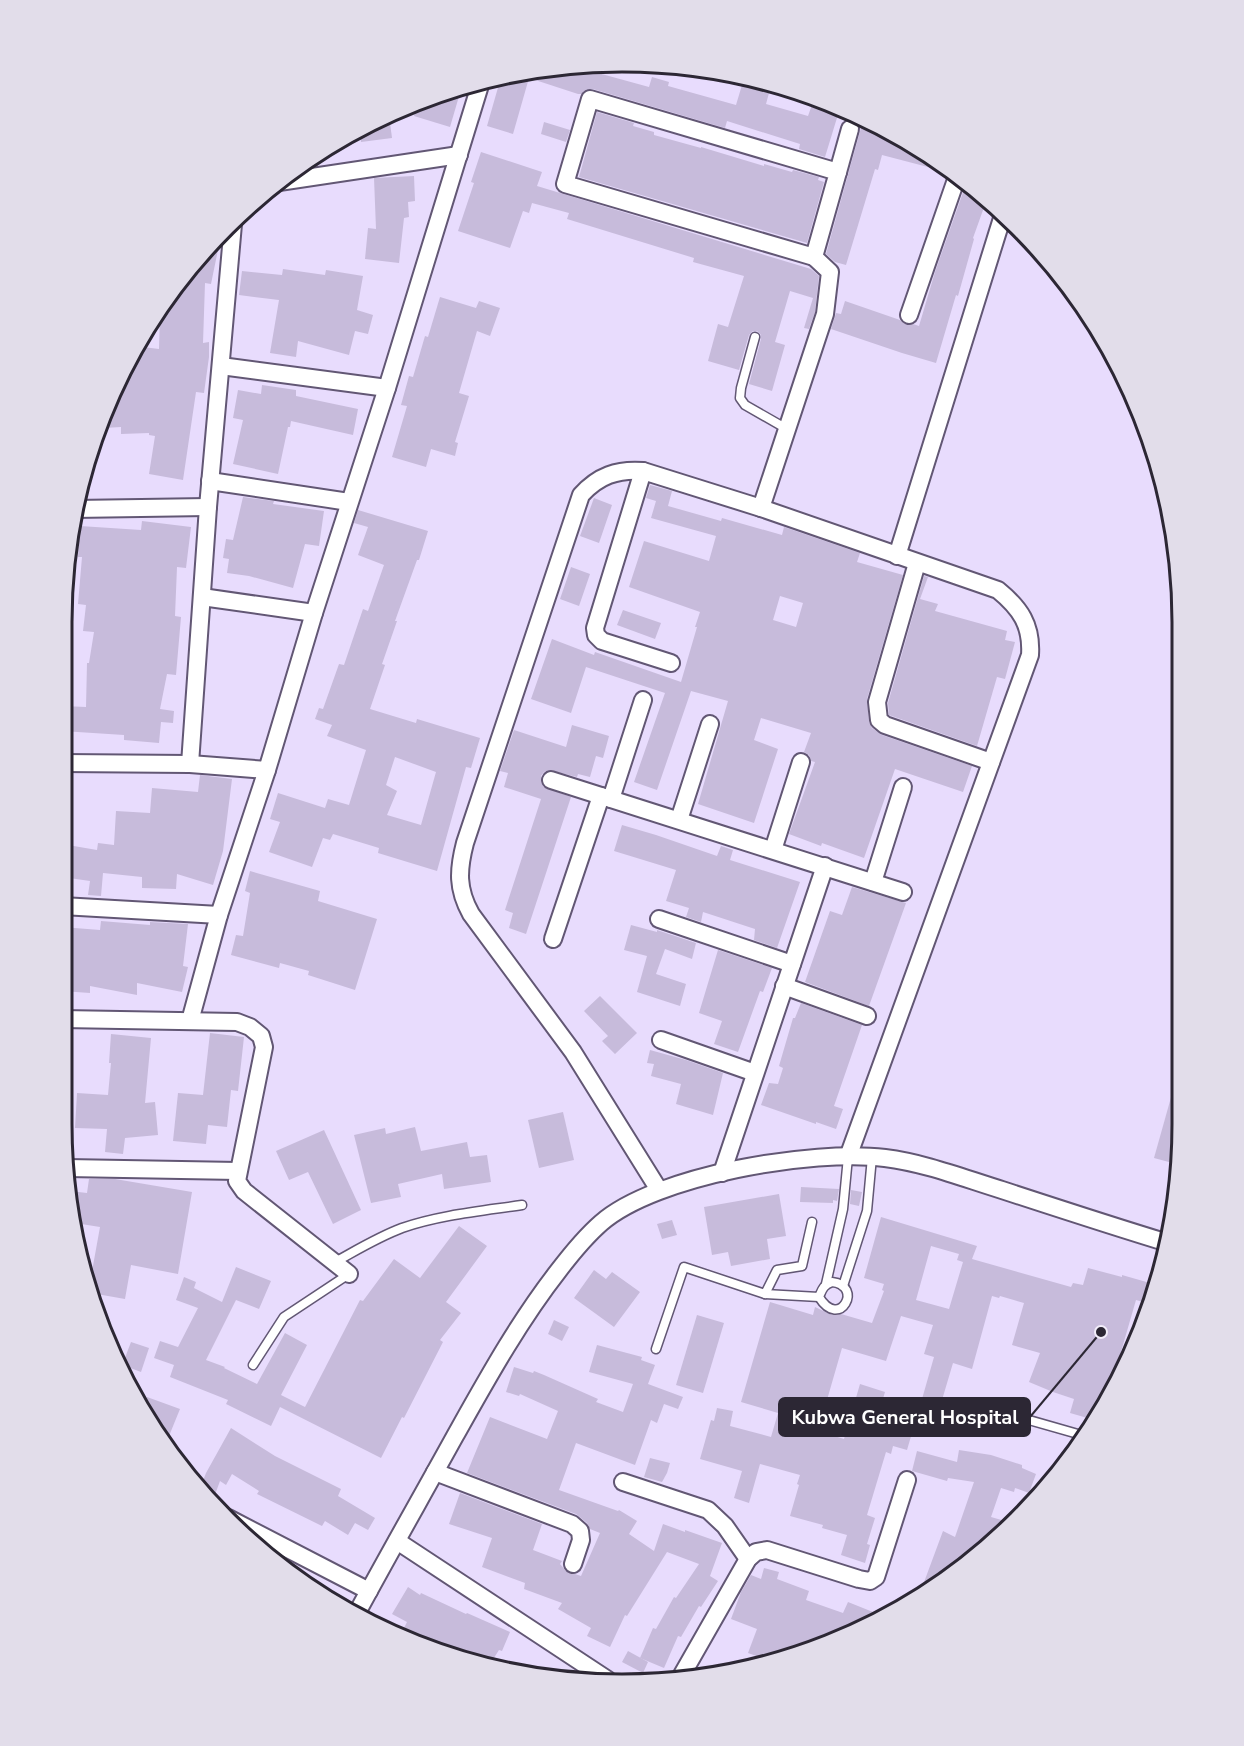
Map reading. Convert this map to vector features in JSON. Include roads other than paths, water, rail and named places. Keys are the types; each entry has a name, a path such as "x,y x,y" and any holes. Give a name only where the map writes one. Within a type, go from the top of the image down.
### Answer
{"street":[{"path":"190,1021 219,915 267,770 314,612 387,388 478,92"},
{"path":"761,508 825,314 830,272 814,257 565,184 590,99 838,172"},
{"path":"814,257 850,129"},
{"path":"296,179 459,155"},
{"path":"909,315 954,184"},
{"path":"897,556 1001,223"},
{"path":"190,764 210,481 232,234"},
{"path":"221,366 387,388"},
{"path":"659,1190 573,1052 471,914 463,900 459,873 465,843 582,495 591,484 604,476 630,470 643,471 761,508 998,590 1017,608 1029,631 1030,655 848,1157"},
{"path":"643,471 595,628 596,635 602,641 671,663"},
{"path":"210,481 349,502"},
{"path":"85,508 208,507"},
{"path":"917,563 877,702 879,720 885,725 991,762"},
{"path":"202,597 314,612"},
{"path":"553,939 643,700"},
{"path":"679,820 710,724"},
{"path":"773,850 801,762"},
{"path":"72,763 190,764 267,770"},
{"path":"550,780 903,892"},
{"path":"873,882 903,787"},
{"path":"722,1173 825,866"},
{"path":"72,907 219,915"},
{"path":"659,919 792,964"},
{"path":"784,986 867,1016"},
{"path":"72,1019 237,1022 250,1027 261,1036 264,1047 237,1180 244,1191 349,1274"},
{"path":"661,1040 754,1073"},
{"path":"360,1607 485,1382 543,1290 576,1248 602,1222 614,1213 659,1190 687,1181 775,1163 848,1157 885,1158 928,1167 1159,1240"},
{"path":"74,1168 238,1171"},
{"path":"435,1472 572,1524 580,1531 581,1540 573,1564"},
{"path":"685,1670 748,1559 756,1552 767,1550 859,1579 870,1581 876,1577 907,1480"},
{"path":"623,1482 708,1510 725,1526 748,1559"},
{"path":"250,1529 369,1591"},
{"path":"397,1541 584,1673"}],"lane":[{"path":"755,337 740,398 745,405 787,429"},
{"path":"819,1298 826,1284 843,1209 848,1157"},
{"path":"843,1286 867,1211 872,1157"},
{"path":"334,1262 373,1240 402,1228 434,1219 522,1204"},
{"path":"765,1294 777,1270 802,1266 812,1222"},
{"path":"656,1349 684,1267 765,1294 819,1298"},
{"path":"253,1365 284,1317 349,1274"},
{"path":"819,1298 830,1310 842,1308 846,1303 847,1291 843,1286 832,1282 826,1284"},
{"path":"1001,1412 1076,1434"}],"place":[{"name":"Kubwa General Hospital","path":"1101,1332"}]}
